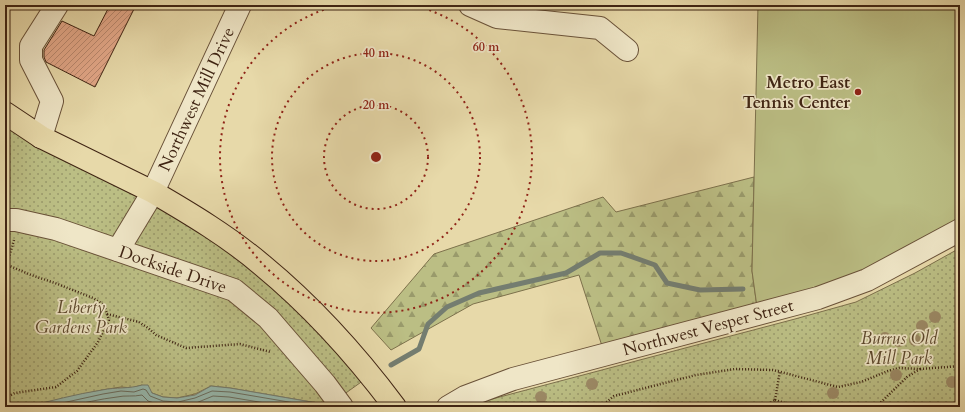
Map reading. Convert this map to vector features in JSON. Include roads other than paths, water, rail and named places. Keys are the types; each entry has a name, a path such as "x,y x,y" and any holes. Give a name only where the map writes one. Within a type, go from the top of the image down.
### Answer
{"main road":[{"path":"5,113 41,137 153,192 204,223 267,269 305,303 337,335 372,376 395,407"}],"street":[{"path":"41,137 52,101 31,60 31,46 57,5"},
{"name":"Northwest Mill Drive","path":"118,250 153,192 240,5"},
{"path":"470,5 497,17 600,28 627,50"},
{"name":"Dockside Drive","path":"5,220 16,220 56,229 234,290 268,318 325,384 342,407"},
{"name":"Northwest Vesper Street","path":"448,407 465,397 513,379 818,298 868,280 960,230"}],"water":[{"path":"148,385 152,393 163,397 177,398 195,395 211,386 329,405 330,407 25,407 107,389"}],"waterway":[{"path":"391,365 419,349 428,324 447,307 479,293 566,273 600,253 621,253 655,265 667,283 700,290 743,289"}],"place":[{"name":"Metro East Tennis Center","path":"858,92"}],"park label":[{"name":"Liberty Gardens Park","path":"81,317"},
{"name":"Burrus Old Mill Park","path":"899,348"}]}
